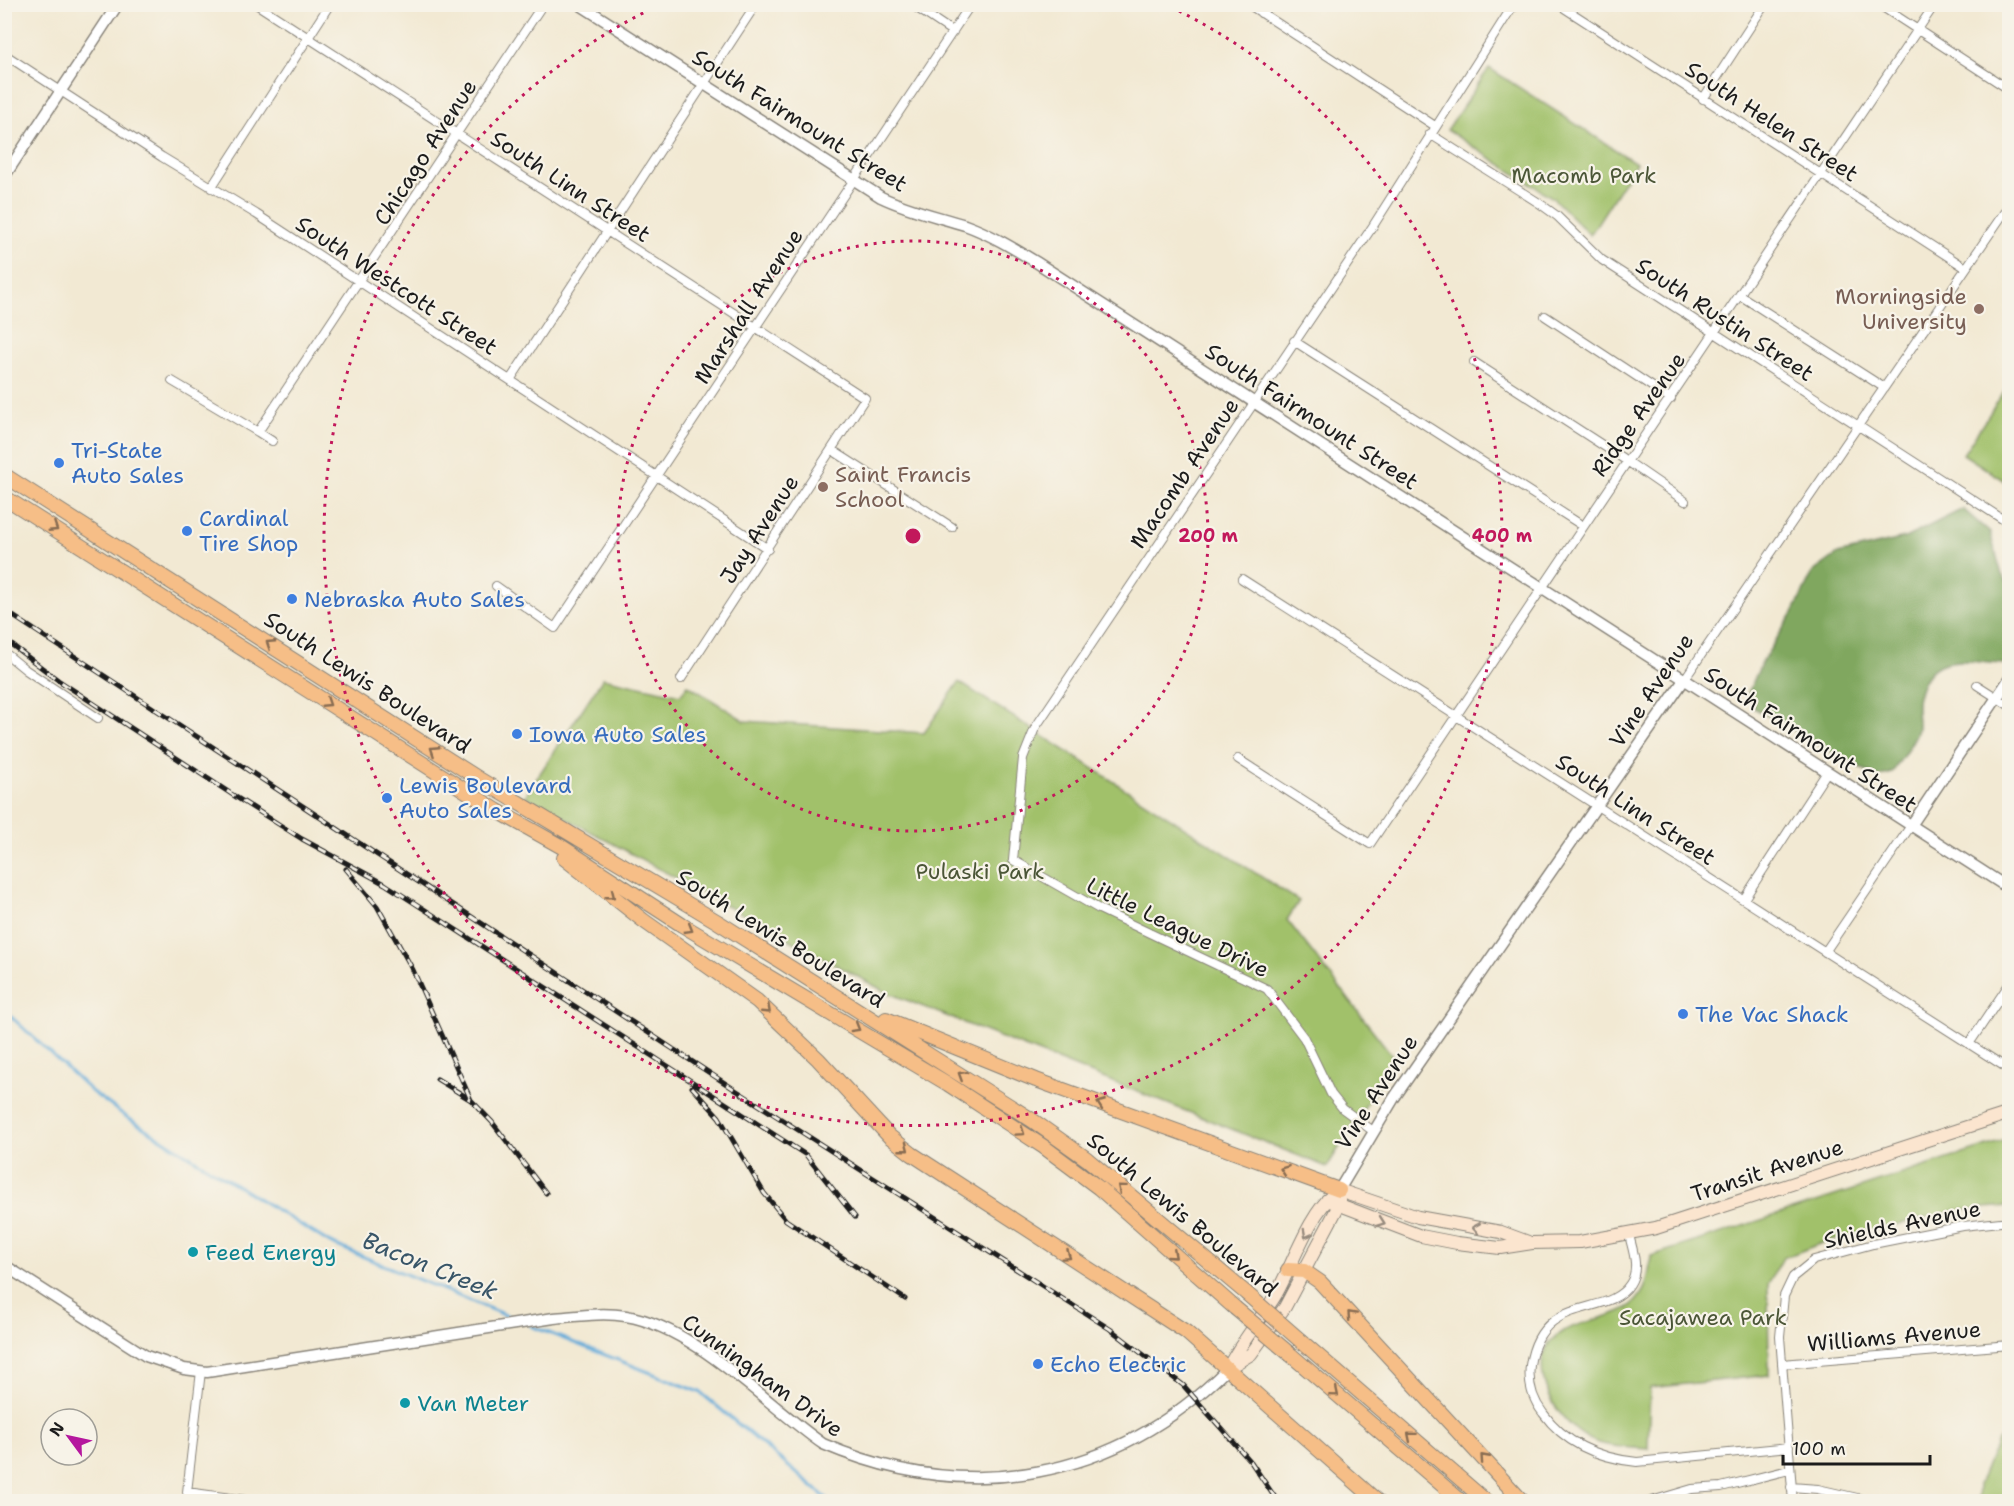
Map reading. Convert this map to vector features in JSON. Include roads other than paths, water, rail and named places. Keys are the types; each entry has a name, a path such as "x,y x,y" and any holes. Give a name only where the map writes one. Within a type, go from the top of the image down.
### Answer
{"main road":[{"name":"South Lewis Boulevard","path":"4,475 478,779 835,995 987,1091 1087,1158 1487,1502"},
{"name":"South Lewis Boulevard","path":"4,496 496,810 562,847 682,925 948,1084 1044,1147 1099,1188 1461,1502"},
{"path":"496,810 644,921 757,1001 818,1059 889,1136 912,1154 1186,1332 1378,1502"},
{"path":"835,995 966,1054 1339,1190"},
{"name":"Transit Avenue","path":"1333,1202 1430,1238 1500,1248 1532,1243 1580,1242 1629,1235 2010,1113"},
{"name":"Vine Avenue","path":"1333,1202 1339,1190"},
{"name":"Transit Avenue","path":"1339,1190 1418,1217 1501,1232 1532,1243"},
{"path":"1228,1368 1241,1343 1276,1295 1288,1270 1333,1202"},
{"path":"1228,1368 1251,1354 1285,1307 1304,1271 1333,1202"},
{"path":"1288,1270 1304,1271 1320,1282 1523,1502"}],"street":[{"path":"4,177 118,4"},
{"name":"South Linn Street","path":"256,4 866,398"},
{"path":"211,188 330,4"},
{"name":"Chicago Avenue","path":"258,432 543,4"},
{"name":"South Fairmount Street","path":"579,4 853,179 900,206 966,226 1001,241 1543,588 1910,827 2010,889"},
{"path":"510,380 756,4"},
{"path":"911,4 953,32"},
{"name":"Marshall Avenue","path":"496,586 555,628 971,4"},
{"name":"South Rustin Street","path":"1248,4 1557,216 1602,260 2010,524"},
{"path":"1261,13 1267,4"},
{"name":"Macomb Avenue","path":"1014,860 1023,758 1035,728 1373,226 1514,4"},
{"name":"South Helen Street","path":"1558,4 1966,268"},
{"path":"1703,99 1765,4"},
{"path":"1878,4 2010,90"},
{"name":"Ridge Avenue","path":"1238,759 1370,844 1455,715 1823,175 1935,4"},
{"name":"South Westcott Street","path":"4,54 360,282 768,549"},
{"name":"Vine Avenue","path":"1339,1190 1373,1131 2010,204"},
{"path":"1741,296 1883,387"},
{"path":"1545,316 1671,399"},
{"path":"1294,341 1583,526"},
{"path":"1474,362 1685,501"},
{"path":"172,381 272,441"},
{"name":"Jay Avenue","path":"681,679 866,398"},
{"path":"832,450 952,527"},
{"name":"South Linn Street","path":"1242,579 2010,1070"},
{"path":"4,652 26,670 98,718"},
{"path":"1825,952 2010,678"},
{"path":"1977,685 2010,706"},
{"path":"1744,899 1827,772"},
{"name":"Little League Drive","path":"1014,860 1099,909 1266,989 1304,1038 1331,1094 1343,1109 1373,1131"},
{"path":"1969,1044 2010,983"},
{"name":"Shields Avenue","path":"1782,1364 1781,1313 1784,1296 1793,1278 1803,1267 1814,1260 1873,1244 1963,1226 2010,1221"},
{"path":"1629,1235 1636,1267 1629,1285 1612,1298 1566,1313 1549,1326 1538,1340 1532,1357 1530,1385 1534,1398 1549,1422 1580,1447 1620,1460 1637,1462 1789,1447"},
{"name":"Cunningham Drive","path":"4,1265 146,1356 184,1369 201,1371 292,1360 554,1318 597,1314 627,1316 649,1322 684,1339 822,1444 872,1474"},
{"name":"Williams Avenue","path":"1782,1364 2010,1345"},
{"path":"1782,1364 1793,1502"},
{"path":"1086,1471 1113,1457 1163,1425 1228,1368"},
{"path":"201,1371 187,1492 260,1502"},
{"path":"1648,1502 1692,1489 1720,1487 1789,1470"},
{"path":"1791,1487 1818,1489 1875,1502"}],"waterway":[{"name":"Bacon Creek","path":"4,1010 92,1092 128,1118 330,1243 517,1320"},
{"name":"Bacon Creek","path":"531,1326 700,1392 831,1502"}],"railway":[{"path":"4,610 734,1089 1110,1329 1183,1385 1251,1462 1278,1502"},
{"path":"4,639 58,680 239,799 302,839 385,884 806,1155 855,1217"},
{"path":"346,869 377,906 413,970 471,1100 492,1122 546,1193"},
{"path":"437,1079 471,1100"},
{"path":"692,1087 719,1117 764,1193 786,1220 905,1299"}],"place":[{"name":"Morningside University","path":"1979,309"},
{"name":"Tri-State Auto Sales","path":"59,463"},
{"name":"Saint Francis School","path":"823,487"},
{"name":"Cardinal Tire Shop","path":"187,531"},
{"name":"Nebraska Auto Sales","path":"292,599"},
{"name":"Iowa Auto Sales","path":"517,734"},
{"name":"Lewis Boulevard Auto Sales","path":"387,798"},
{"name":"The Vac Shack","path":"1683,1014"},
{"name":"Feed Energy","path":"193,1252"},
{"name":"Echo Electric","path":"1038,1364"},
{"name":"Van Meter","path":"405,1403"}],"park label":[{"name":"Macomb Park","path":"1584,175"},
{"name":"Pulaski Park","path":"980,871"},
{"name":"Sacajawea Park","path":"1703,1317"}]}
